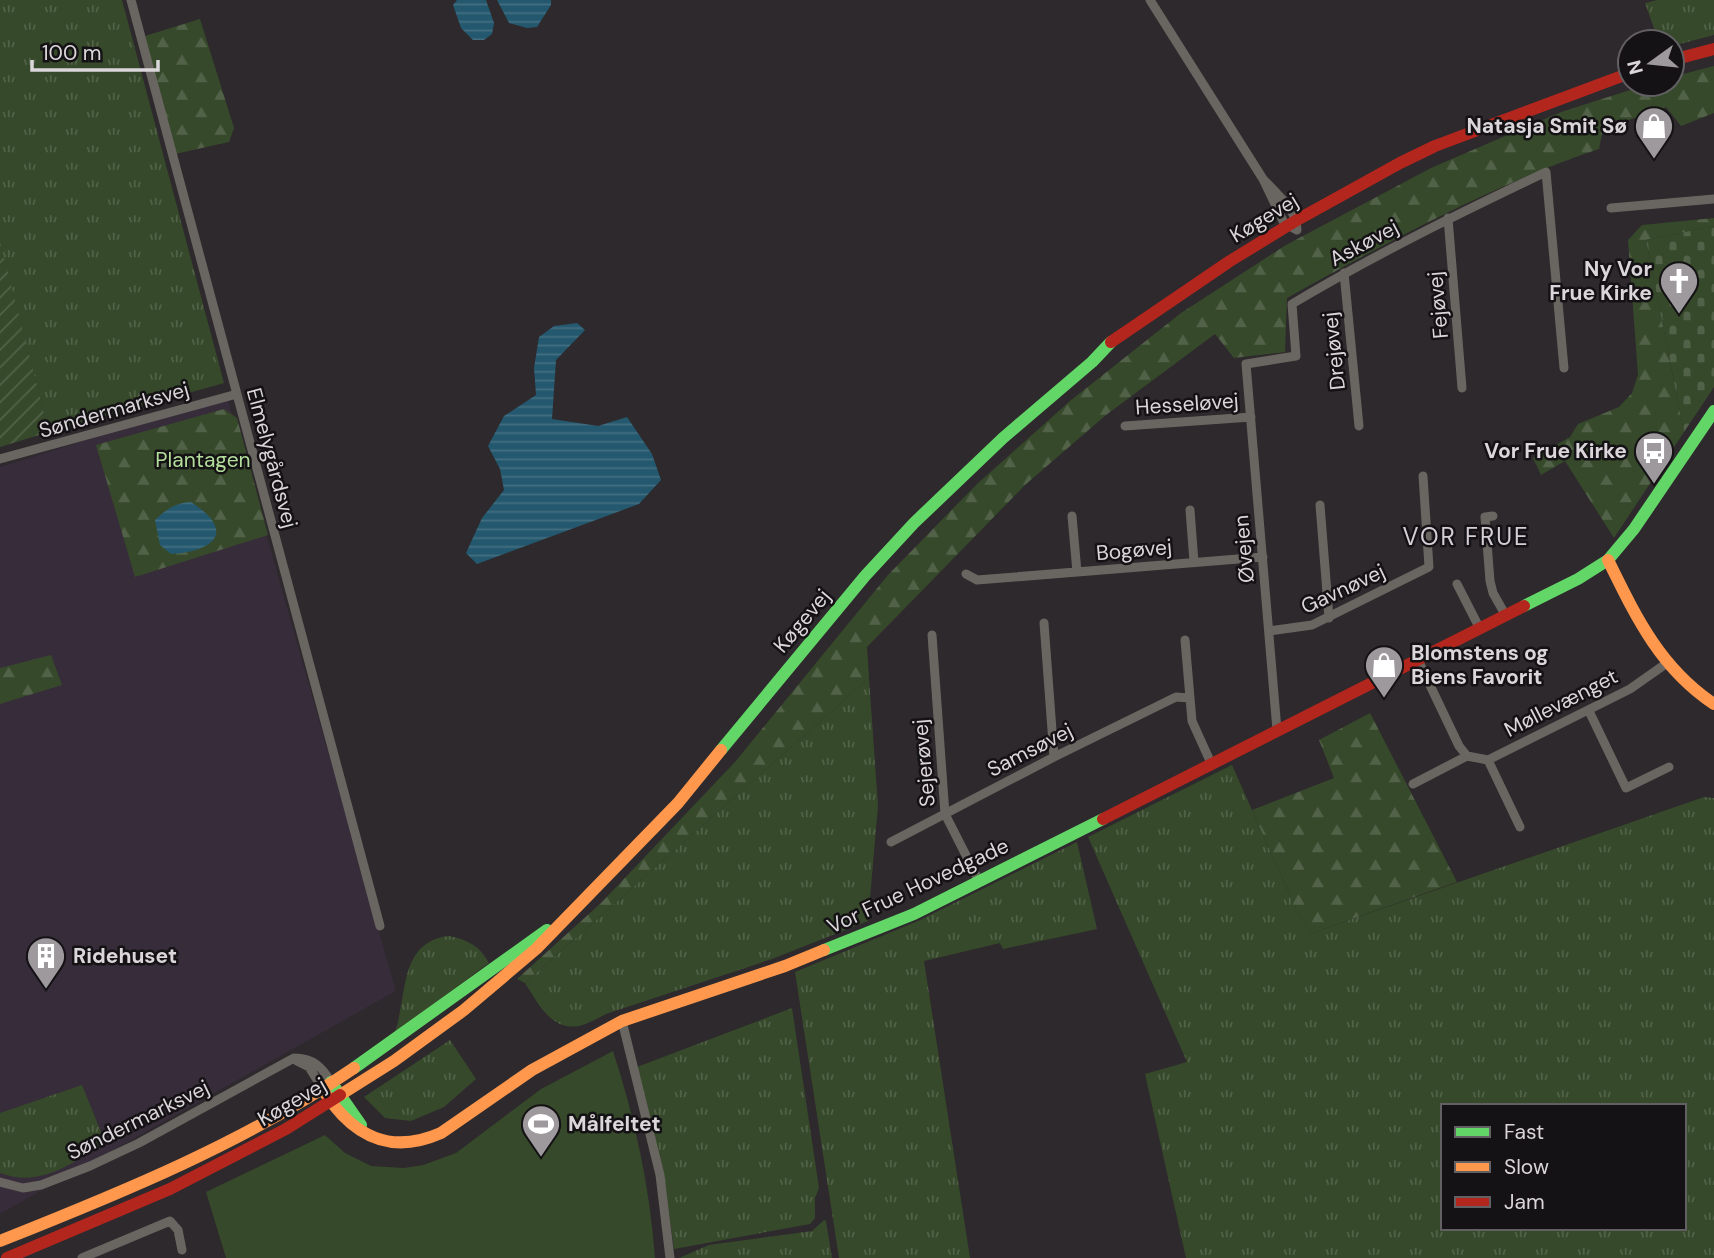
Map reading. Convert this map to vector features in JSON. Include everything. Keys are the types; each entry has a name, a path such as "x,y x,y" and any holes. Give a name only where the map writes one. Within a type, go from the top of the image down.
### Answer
{"main road":[{"path":"1686,56 1714,48"},
{"name":"Køgevej","path":"7,1258 181,1184 286,1129 394,1061 464,1010 536,949 678,803 844,601 914,523 1023,419 1091,362 1293,226 1438,154 1473,133 1616,79"},
{"name":"Vor Frue Hovedgade","path":"327,1085 335,1099 367,1134 387,1143 420,1142 434,1136 532,1070 622,1021 785,966 914,914 1578,579 1608,560 1634,529 1714,411"},
{"path":"1608,560 1642,627 1667,663 1688,685 1714,704"},
{"name":"Køgevej","path":"0,1241 164,1173 219,1147 327,1085 425,1019 530,940 560,922"}],"street":[{"name":"Elmelygårdsvej","path":"131,0 380,926"},
{"path":"1150,0 1263,179 1284,202 1293,226"},
{"name":"Askøvej","path":"1247,365 1296,356 1292,304 1448,218 1546,172 1564,368"},
{"path":"1611,208 1714,200"},
{"name":"Fejøvej","path":"1448,218 1462,388"},
{"name":"Drejøvej","path":"1344,273 1359,426"},
{"name":"Øvejen","path":"1247,365 1277,730"},
{"name":"Søndermarksvej","path":"0,459 237,394"},
{"name":"Hesseløvej","path":"1125,426 1251,417"},
{"name":"Gavnøvej","path":"1269,631 1299,628 1329,618 1429,567 1423,476"},
{"path":"1320,505 1329,618"},
{"name":"Bogøvej","path":"1190,509 1194,562"},
{"name":"Bogøvej","path":"1072,516 1077,572"},
{"path":"1493,516 1485,517 1490,581 1493,593 1506,616"},
{"name":"Bogøvej","path":"966,574 977,580 1263,557"},
{"path":"1457,584 1480,629"},
{"path":"1044,623 1054,757"},
{"name":"Sejerøvej","path":"932,635 945,814 979,881"},
{"path":"1185,640 1192,721 1211,763"},
{"path":"1413,784 1467,756 1459,746 1418,660"},
{"name":"Møllevænget","path":"1467,756 1488,760 1630,689 1667,663"},
{"name":"Samsøvej","path":"891,842 1175,697 1189,698"},
{"path":"1589,711 1626,788 1669,767"},
{"path":"1488,760 1520,827"},
{"path":"622,1021 660,1175 670,1258"},
{"name":"Søndermarksvej","path":"0,1182 23,1188 41,1185 90,1166 203,1109 285,1062 295,1060 309,1068 327,1085"},
{"path":"82,1258 170,1221 177,1230 182,1250"}],"shaded area":[{"path":"227,396 396,991 0,1214 0,467"}],"green space":[{"path":"0,0 122,0 224,383 49,432 0,245"},
{"path":"1657,0 1714,0 1714,35 1686,42 1686,28 1654,28 1645,3"},
{"path":"200,19 234,128 229,142 175,154 145,36"},
{"path":"1714,66 1714,113 1681,126 1666,107 1603,129 1599,149 1479,198 1401,236 1287,298 1285,352 1234,358 1215,334 1106,415 1025,485 867,647 869,678 525,983 517,979 601,903 735,762 888,575 977,484 1070,401 1181,313 1286,245 1431,168 1561,112 1616,94 1616,98 1686,98 1686,73"},
{"path":"1714,218 1714,226 1646,240 1684,432 1614,538 1565,461 1541,475 1533,458 1570,437 1578,424 1619,407 1632,393 1638,375 1628,240 1642,225"},
{"path":"1714,226 1714,387 1684,432 1646,240"},
{"path":"0,242 49,432 0,447"},
{"name":"Plantagen","path":"224,409 237,418 268,535 135,577 96,445"},
{"path":"51,655 62,685 0,704 0,668"},
{"path":"869,678 878,806 868,921 772,959 606,1014 579,1026 561,1024 546,1014 525,983"},
{"path":"1370,713 1457,882 1312,933 1299,916 1252,810 1334,778 1319,740"},
{"path":"1232,765 1299,916 1312,933 1704,797 1714,798 1714,1258 1186,1258 1145,1074 1187,1062 1088,837"},
{"path":"1077,842 1097,929 1003,949 1000,943 924,961 970,1258 839,1258 795,972 918,921"},
{"path":"448,936 472,944 489,963 395,1032 413,960 420,949 432,941"},
{"path":"792,1008 819,1188 815,1198 815,1218 810,1224 674,1249 664,1174 637,1067"},
{"path":"450,1040 476,1079 444,1107 411,1121 385,1118 364,1097"},
{"name":"Målfeltet","path":"613,1051 640,1153 655,1258 226,1258 206,1192 325,1135 345,1153 371,1166 404,1168 423,1165 456,1153 541,1089"},
{"path":"82,1085 105,1142 68,1165 42,1176 15,1177 0,1173 0,1113"},
{"path":"824,1220 832,1258 679,1258 709,1245 812,1231"}],"water":[{"path":"457,0 486,0 494,23 492,34 484,40 473,40 461,28 453,5"},
{"path":"497,0 551,0 551,5 537,27 527,28 509,23"},
{"path":"577,323 585,330 556,360 552,419 598,426 627,417 652,454 661,480 639,504 477,564 466,553 482,518 504,490 500,469 488,446 504,416 536,395 534,368 539,337 554,326"},
{"path":"191,502 212,520 216,529 215,536 204,547 171,554 160,545 155,520 172,507"}],"traffic: fast":[{"path":"721,750 865,576 914,523 1003,438 1092,362 1111,342"},
{"path":"1524,606 1578,579 1608,560 1634,529 1714,411"},
{"path":"824,950 914,914 1103,819"},
{"path":"354,1068 547,930"},
{"path":"331,1082 361,1125"}],"traffic: slow":[{"path":"1608,560 1640,621 1664,658 1695,690 1714,704"},
{"path":"340,1095 394,1061 464,1010 536,949 678,803 721,750"},
{"path":"325,1093 348,1121 375,1138 390,1142 423,1139 441,1133 532,1070 622,1021 785,966 824,950"},
{"path":"0,1241 137,1185 226,1143 313,1095 354,1068"}],"traffic: jam":[{"path":"1686,56 1714,49"},
{"path":"1111,342 1230,261 1400,163 1435,146 1616,78"},
{"path":"1103,819 1524,606"},
{"path":"7,1258 170,1189 286,1129 340,1095"}],"place":[{"name":"Natasja Smit Sø","path":"1654,160"},
{"name":"Ny Vor Frue Kirke","path":"1679,315"},
{"name":"Vor Frue Kirke","path":"1654,485"},
{"name":"Blomstens og Biens Favorit","path":"1384,699"},
{"name":"Ridehuset","path":"46,990"},
{"name":"Målfeltet","path":"541,1158"}],"district":[{"name":"VOR FRUE","path":"1466,536"}]}
